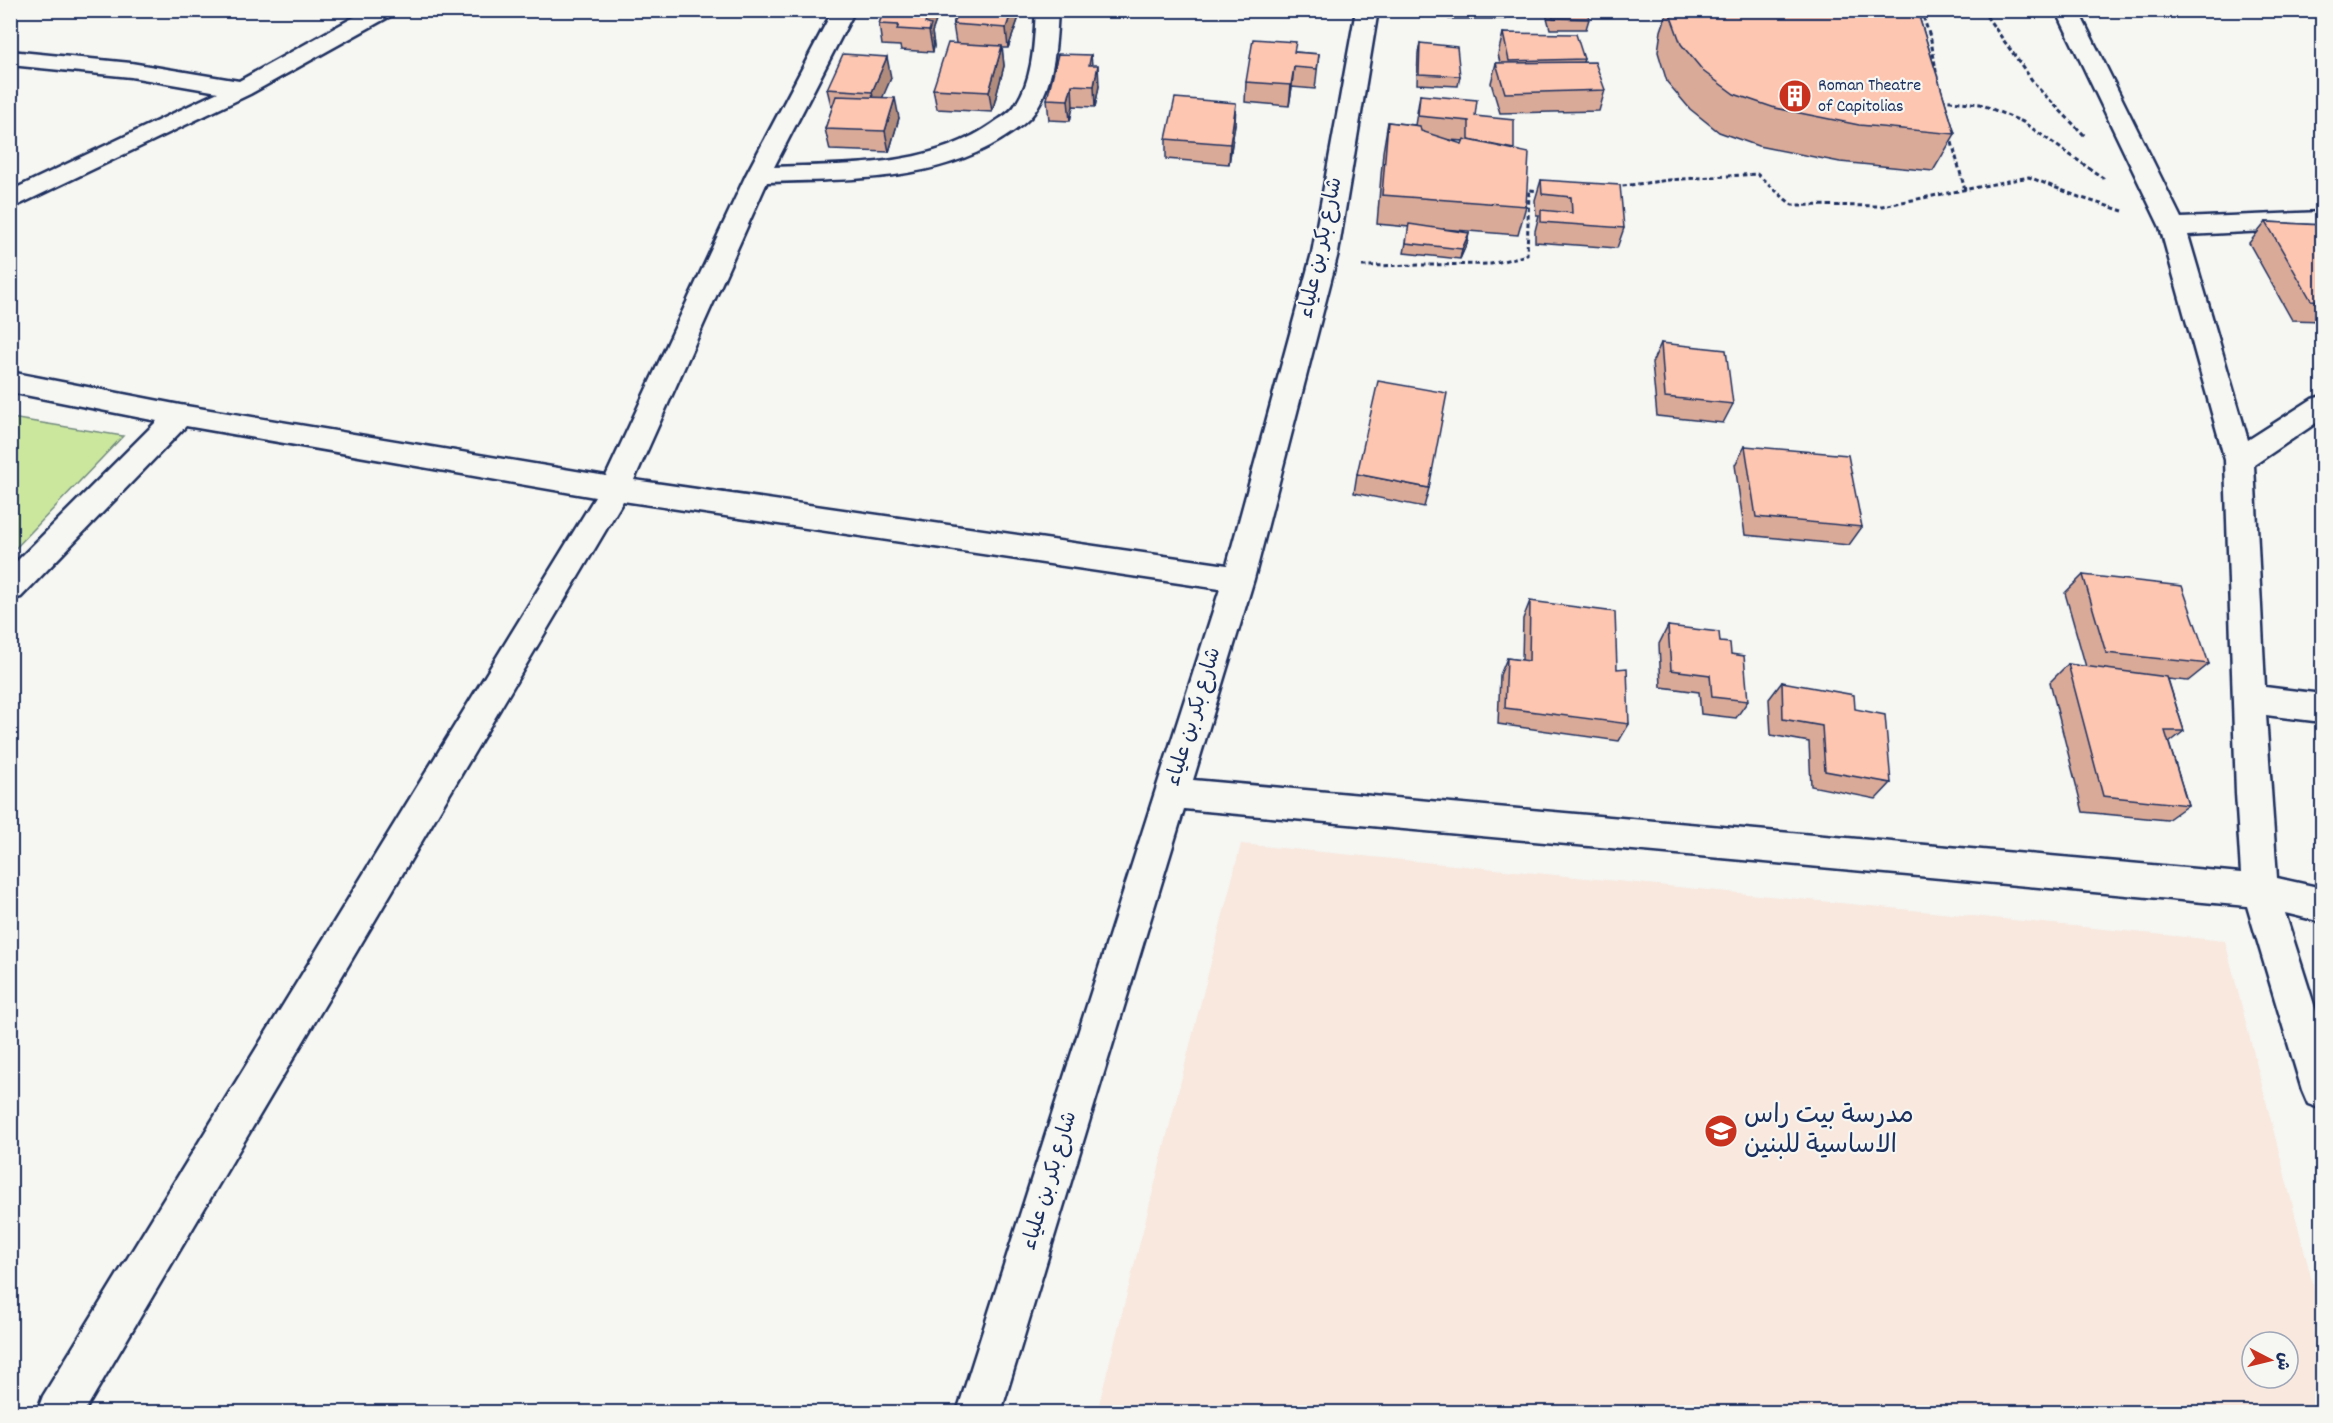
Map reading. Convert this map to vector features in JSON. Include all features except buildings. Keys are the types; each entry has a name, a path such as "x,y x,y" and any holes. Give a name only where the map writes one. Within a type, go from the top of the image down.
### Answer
{"street":[{"path":"10,201 242,89 384,10"},
{"path":"59,1413 615,489 758,175 844,10"},
{"path":"758,175 872,169 929,162 993,137 1025,109 1040,76 1047,10"},
{"name":"شارع بكر بن علياء","path":"979,1413 1239,579 1321,266 1367,10"},
{"path":"2067,10 2173,227 2239,460 2260,891 2322,1090"},
{"path":"10,58 131,70 242,89"},
{"path":"2173,227 2322,220"},
{"path":"10,382 180,414 615,489 1239,579"},
{"path":"2239,460 2322,406"},
{"path":"10,588 180,414"},
{"path":"2249,699 2322,708"},
{"path":"1172,793 2260,891 2322,905"}],"path":[{"path":"1921,10 1931,40 1937,80"},
{"path":"1982,10 2037,87 2085,136"},
{"path":"1939,90 1944,111"},
{"path":"1941,100 1980,104 2023,122 2107,181"},
{"path":"1950,133 1965,190"},
{"path":"1613,188 1669,180 1757,174 1792,204 1882,206 2028,177 2079,197 2173,227"},
{"path":"1321,266 1491,264 1527,255 1529,190 1549,192"}],"shaded area":[{"name":"مدرسة بيت راس الاساسية للبنين","path":"1241,844 2225,941 2322,1320 2322,1412 1097,1412"}],"green space":[{"path":"11,418 123,436 10,553"}],"place":[{"name":"Roman Theatre of Capitolias","path":"1795,96"},
{"name":"مدرسة بيت راس الاساسية للبنين","path":"1721,1131"}]}
